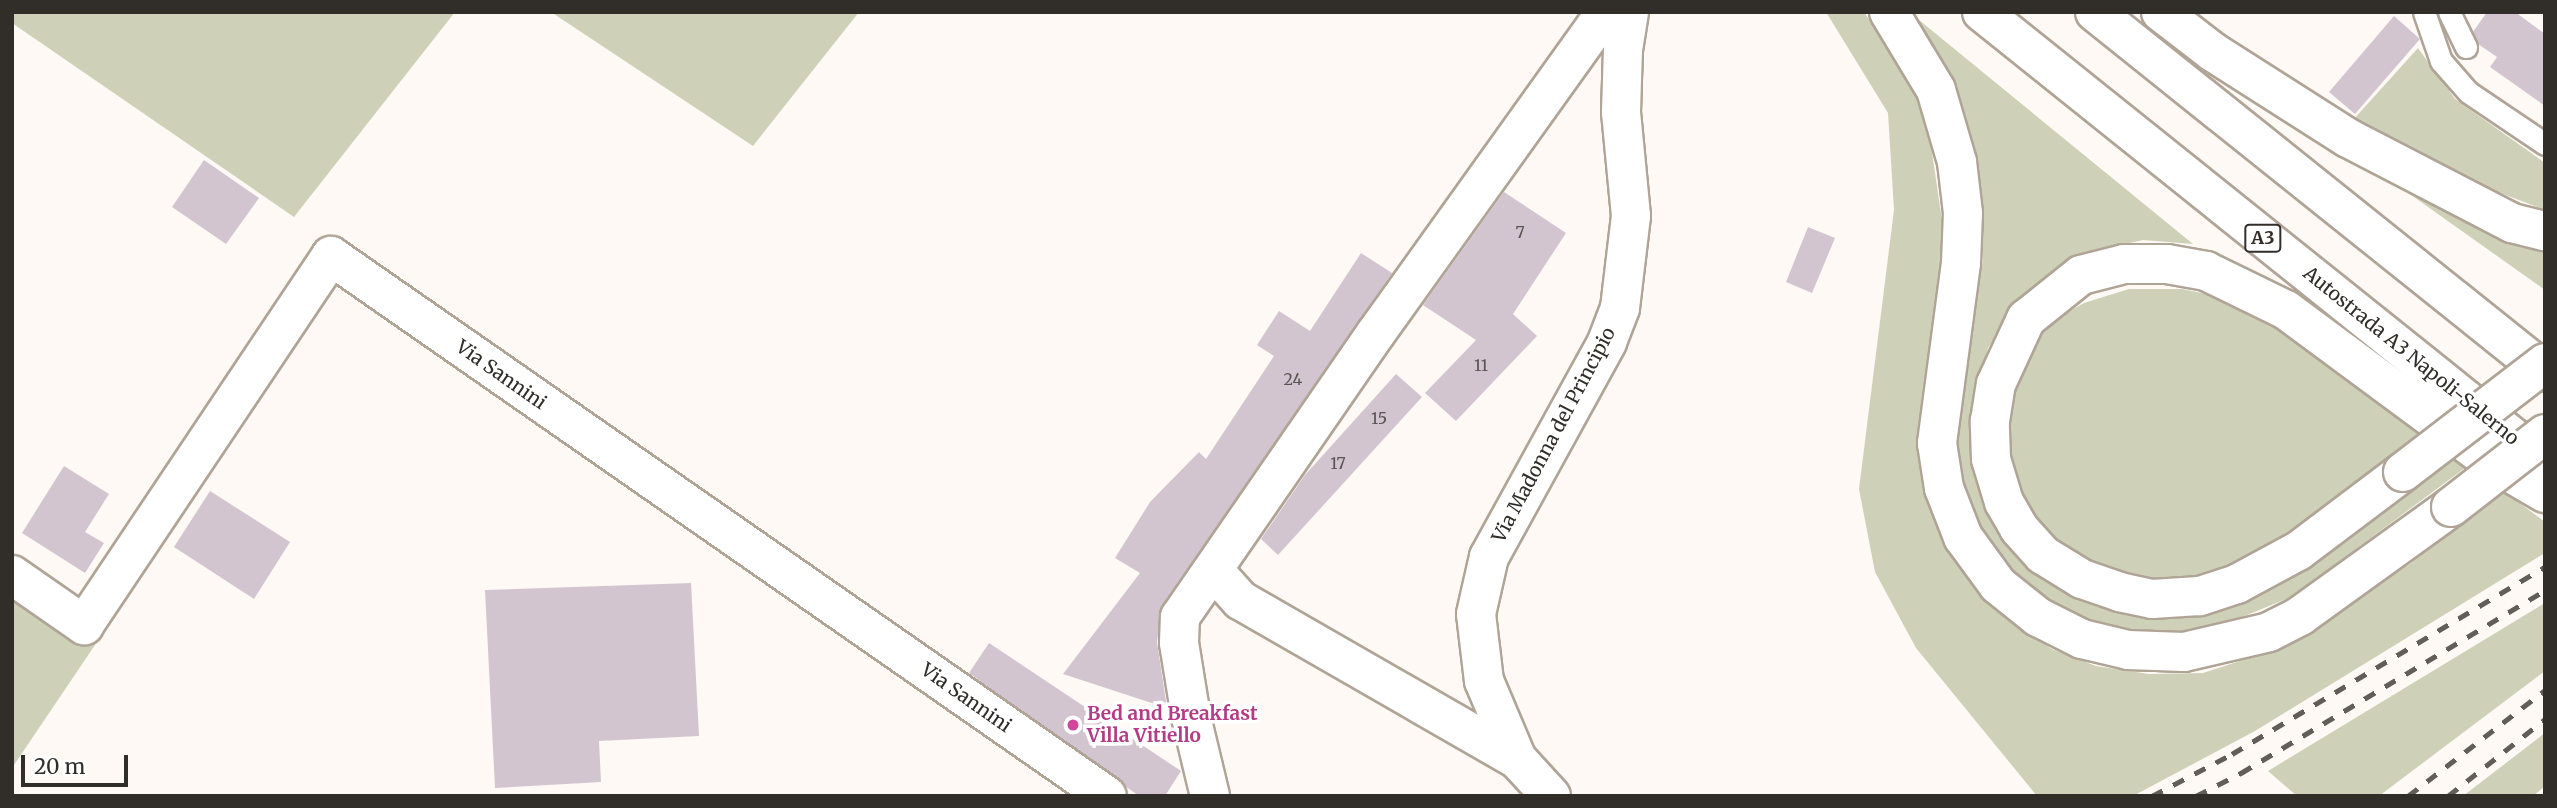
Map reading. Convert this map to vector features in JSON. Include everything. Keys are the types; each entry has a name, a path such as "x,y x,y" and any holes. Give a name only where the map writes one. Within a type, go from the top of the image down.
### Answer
{"main road":[{"path":"1210,796 1180,643 1180,617 1215,572 1267,488 1606,12"},
{"name":"Via Madonna del Principio","path":"1551,796 1517,759 1484,681 1476,614 1489,557 1607,342 1620,308 1631,216 1621,112 1623,50 1629,12"},
{"path":"1889,12 1936,90 1957,162 1963,213 1961,263 1937,443 1944,488 1963,537 1998,586 2038,617 2082,639 2129,650 2184,652 2269,632 2300,616 2451,507 2545,434"},
{"name":"Autostrada A3 Napoli-Salerno","path":"1982,12 2545,463"},
{"path":"2095,12 2545,372"},
{"path":"2161,12 2213,52 2348,138 2512,223 2545,231"},
{"name":"Via Sannini","path":"12,575 84,625 331,257 1107,796"},
{"path":"2545,363 2403,472 2298,551 2238,584 2199,596 2152,599 2120,592 2082,579 2043,555 2004,502 1992,459 1990,421 1996,384 2026,319 2081,275 2124,264 2167,264 2206,271 2286,310 2490,461 2545,493"},
{"path":"1215,572 1240,600 1517,759"}],"lane":[{"path":"2424,12 2441,61 2468,92 2545,144"},
{"path":"2449,12 2466,47"}],"green space":[{"path":"12,12 455,12 294,217 12,23"},
{"path":"551,12 859,12 753,146"},
{"path":"1826,12 1864,12 1914,87 1929,132 1943,227 1941,278 1918,425 1923,486 1950,549 2009,621 2052,649 2096,666 2149,674 2203,673 2249,658 2302,633 2410,564 2502,490 2545,522 2545,553 2255,731 2133,796 2037,796 1916,648 1875,572 1859,489 1894,210 1888,113"},
{"path":"1919,20 2193,244 2143,240 2102,249 2052,273 2015,304 1988,348 1972,401 1973,459 2010,547 2049,582 2096,606 2146,618 2196,617 2244,601 2315,563 2458,454 2469,465 2291,597 2225,624 2170,636 2128,632 2081,619 2042,598 2014,574 1987,539 1970,508 1959,466 1956,427 1983,258 1983,205 1969,131 1948,74"},
{"path":"2418,48 2455,99 2545,163 2545,210 2490,189 2353,120"},
{"path":"2383,175 2545,247 2545,290"},
{"path":"2129,289 2182,289 2221,297 2271,323 2420,432 2332,502 2252,556 2206,576 2174,582 2125,575 2081,561 2050,538 2022,500 2009,455 2007,408 2021,362 2047,324 2084,303"},
{"path":"12,584 97,642 12,768"},
{"path":"2545,603 2545,671 2379,796 2297,796 2268,771"},
{"path":"2545,733 2545,786 2533,796 2463,796"}],"building":[{"path":"2487,12 2515,12 2545,34 2545,106 2490,67 2497,57 2478,44 2473,32"},
{"path":"2394,16 2420,39 2355,114 2329,92"},
{"path":"204,160 259,198 226,244 172,207"},
{"path":"1504,192 1566,233 1513,314 1537,336 1456,421 1425,393 1476,340 1423,305"},
{"path":"1808,227 1835,238 1812,293 1786,282"},
{"path":"1361,253 1392,273 1162,605 1157,642 1167,708 1063,674 1140,573 1115,558 1150,502 1199,452 1206,459 1274,356 1257,345 1279,311 1310,331"},
{"path":"1396,374 1422,397 1278,555 1261,539 1305,475"},
{"path":"64,466 109,494 85,532 104,543 85,573 22,533"},
{"path":"210,491 290,542 254,599 174,547"},
{"path":"691,583 699,736 599,741 601,782 495,788 485,590"},
{"name":"Bed and Breakfast Villa Vitiello","path":"989,643 1181,771 1165,796 1139,796 969,673"}],"railway":[{"path":"2152,796 2232,754 2545,567"},
{"path":"2196,796 2241,773 2545,590"},
{"path":"2408,796 2545,690"},
{"path":"2448,796 2545,719"}],"place":[{"name":"Bed and Breakfast Villa Vitiello","path":"1073,725"}]}
